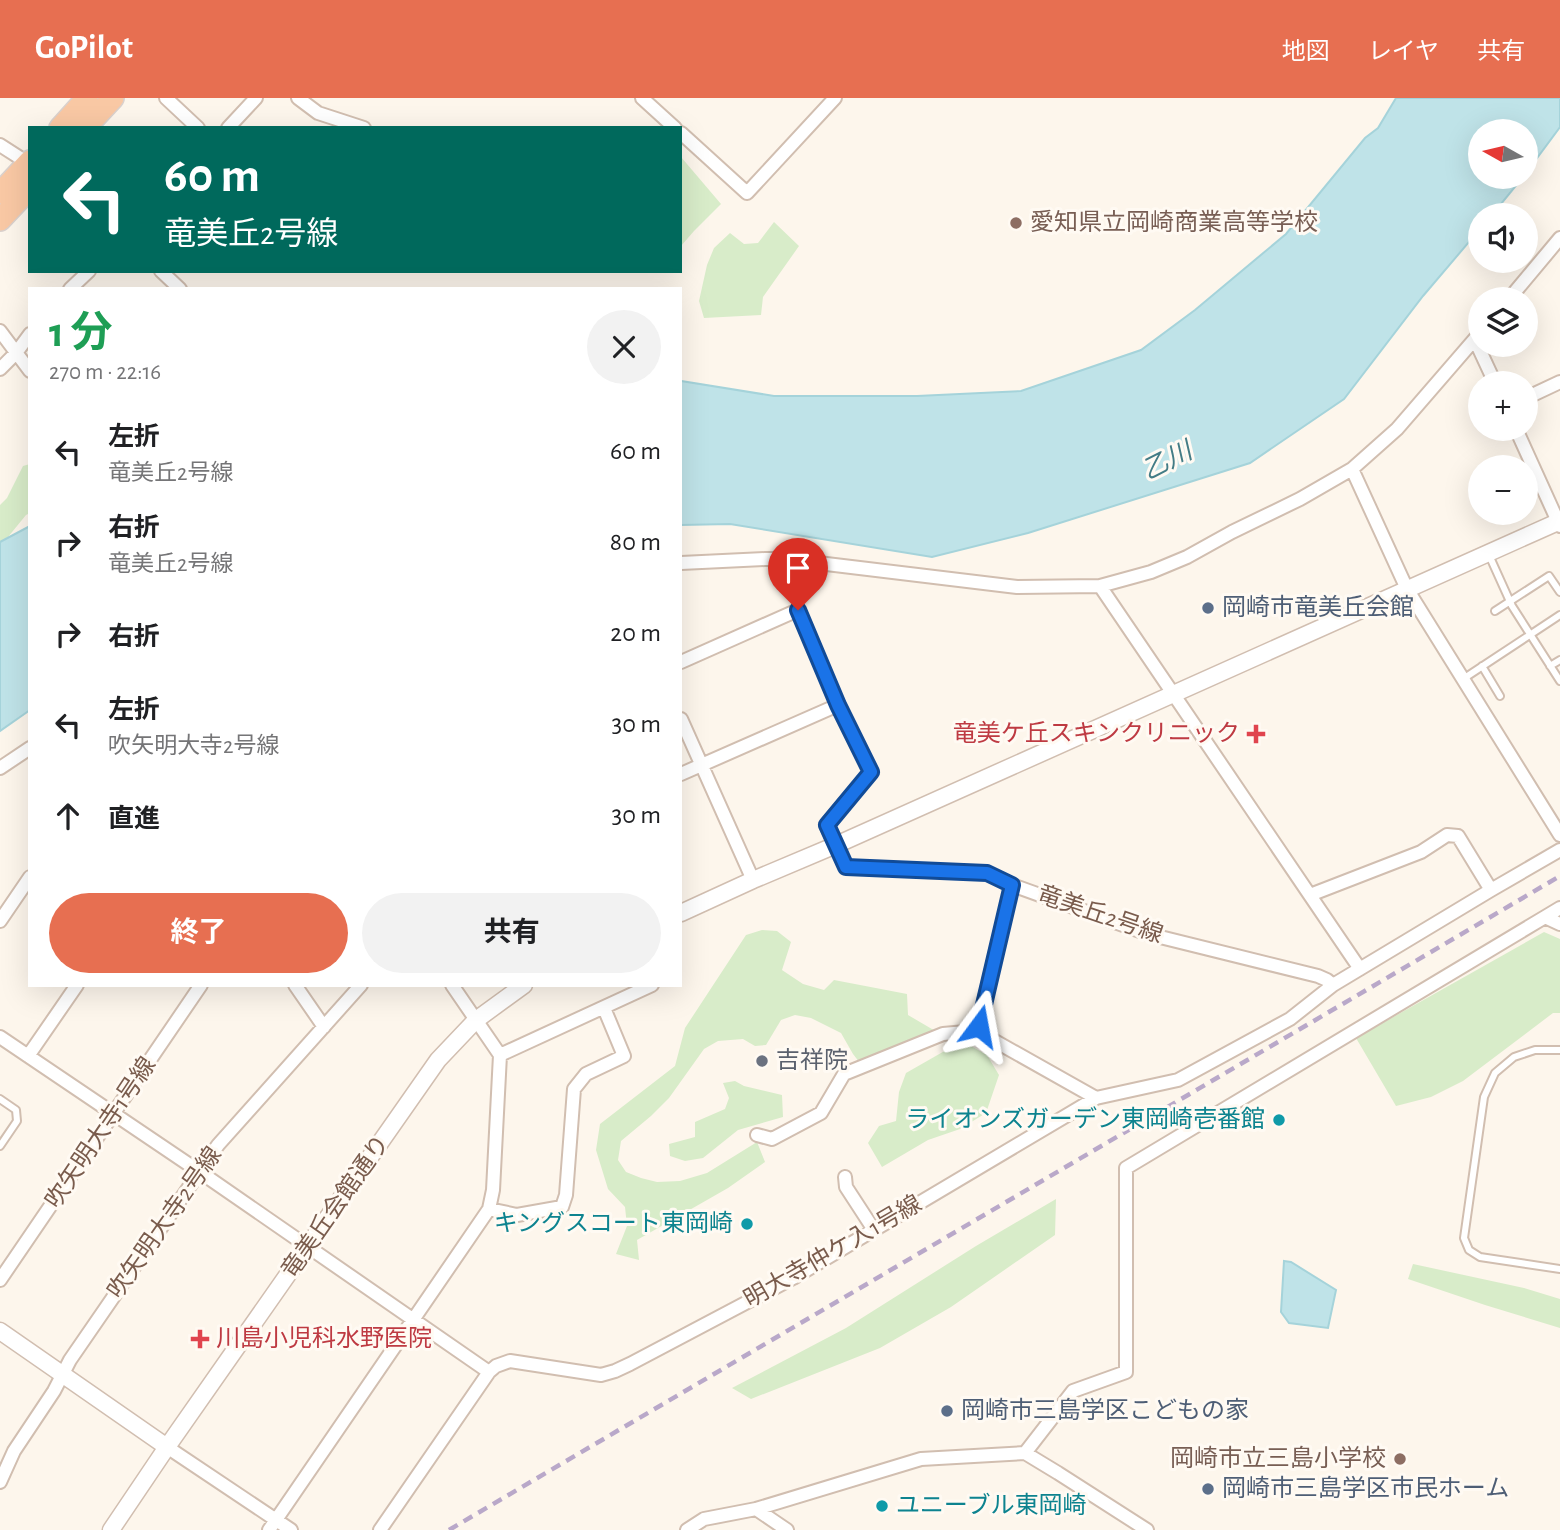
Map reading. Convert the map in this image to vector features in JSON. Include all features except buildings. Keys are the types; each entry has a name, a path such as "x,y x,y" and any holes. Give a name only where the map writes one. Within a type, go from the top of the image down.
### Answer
{"highway":[{"path":"62,126 88,98"},
{"path":"87,126 113,98"},
{"path":"0,193 28,163"},
{"path":"0,220 28,190"}],"street":[{"path":"166,98 196,126"},
{"path":"230,126 256,98"},
{"path":"298,98 318,113 358,126"},
{"path":"642,98 673,126"},
{"path":"682,134 747,193 835,98"},
{"path":"0,145 28,161"},
{"path":"1519,287 1560,238"},
{"path":"72,287 87,273"},
{"path":"163,273 178,287"},
{"path":"0,331 28,369"},
{"path":"0,369 28,337"},
{"path":"682,563 785,559 1017,587 1100,586 1152,572 1300,499 1352,469 1397,429 1468,348"},
{"path":"1538,392 1560,382"},
{"path":"682,913 1559,523 1521,441"},
{"path":"1352,469 1407,589 1560,835"},
{"path":"1100,586 1360,969 1560,850"},
{"path":"682,662 798,610 838,705 871,772 827,825 836,845"},
{"path":"682,774 838,705"},
{"path":"682,721 753,880"},
{"path":"0,768 28,749"},
{"path":"1310,895 1421,852 1452,834 1458,836 1491,890"},
{"name":"竜美丘2号線","path":"836,845 846,867 987,873 1012,885 1147,934 1318,976 1333,985"},
{"path":"0,921 28,880"},
{"path":"976,1031 1012,885"},
{"path":"1025,1453 1073,1391 1126,1372 1126,1168 1560,908"},
{"path":"1545,917 1560,923"},
{"name":"明大寺仲ケ入1号線","path":"489,1372 510,1361 601,1375 615,1371 793,1278 1096,1098 1178,1080 1290,1019 1333,985 1360,969"},
{"path":"28,1056 76,987"},
{"name":"吹矢明大寺1号線","path":"0,1280 200,987"},
{"path":"296,987 324,1027"},
{"name":"吹矢明大寺2号線","path":"0,1482 14,1451 54,1391 70,1360 218,1145 358,987"},
{"path":"273,1525 489,1209 493,1190 500,1055 454,987"},
{"name":"竜美丘会館通り","path":"111,1530 438,1060 476,1020 521,987"},
{"path":"500,1055 648,987"},
{"path":"489,1209 517,1215 562,1207 566,1195 575,1089 586,1074 624,1056 604,1008"},
{"path":"757,1135 772,1139 821,1113 844,1074 943,1034 976,1031 1096,1098"},
{"path":"0,1037 489,1372 380,1530"},
{"path":"845,1177 846,1187 874,1230"},
{"path":"0,1331 167,1447 273,1525 291,1530"},
{"path":"687,1530 704,1518 756,1509 921,1459 1025,1453 1147,1530"},
{"path":"756,1509 787,1530"}],"lane":[{"path":"1488,553 1510,602 1560,681"},
{"path":"1495,611 1549,576 1560,592"},
{"path":"1463,679 1560,615"},
{"path":"1550,666 1560,660"},
{"path":"1482,666 1500,696"},
{"path":"1560,1050 1535,1050 1514,1057 1495,1073 1484,1097 1464,1238 1469,1250 1480,1257 1560,1269"},
{"path":"0,1099 16,1110 17,1121 0,1146"}],"green space":[{"path":"682,158 721,204 682,245"},
{"path":"774,222 799,246 763,297 761,315 704,318 699,301 707,265 714,248 730,233 744,244 758,243"},
{"path":"28,465 28,514 8,537 0,542 0,505 7,498 23,466"},
{"path":"762,930 777,931 791,942 782,970 803,984 824,990 834,980 907,994 908,1015 937,1032 863,1067 841,1033 811,1018 795,1015 781,1020 766,1045 755,1046 743,1039 718,1041 704,1049 669,1098 621,1141 618,1160 626,1172 657,1182 680,1181 707,1173 757,1142 765,1162 728,1188 637,1240 639,1260 616,1254 627,1226 625,1207 608,1189 596,1150 600,1124 675,1066 685,1028 746,935"},
{"path":"1544,932 1560,939 1560,1013 1553,1013 1463,1081 1431,1097 1396,1106 1356,1038"},
{"path":"962,1041 987,1055 999,1075 986,1113 960,1129 928,1140 882,1167 868,1143 879,1126 896,1121 899,1092 906,1073"},
{"path":"735,1081 744,1086 782,1095 783,1117 738,1130 703,1158 685,1161 670,1156 669,1144 695,1137 695,1122 725,1109 729,1098 723,1083"},
{"path":"1056,1199 1055,1235 951,1307 880,1348 751,1399 732,1388 846,1328"},
{"path":"1413,1264 1524,1288 1560,1299 1560,1328 1408,1279"}],"water":[{"name":"乙川","path":"1396,98 1560,98 1560,127 1538,157 1538,119 1468,119 1468,189 1513,189 1502,203 1468,203 1468,243 1423,296 1344,399 1250,463 1028,533 932,557 730,524 682,525 682,381 774,396 917,396 1021,391 1141,350 1195,310 1286,234 1365,138 1378,128"},
{"path":"28,527 28,711 0,731 0,542"},
{"path":"1284,1261 1291,1262 1336,1290 1328,1328 1289,1323 1281,1312"}],"railway":[{"path":"449,1530 1560,876"}],"place":[{"name":"愛知県立岡崎商業高等学校","path":"1016,223"},
{"name":"岡崎市竜美丘会館","path":"1208,608"},
{"name":"竜美ケ丘スキンクリニック","path":"1256,734"},
{"name":"吉祥院","path":"762,1061"},
{"name":"ライオンズガーデン東岡崎壱番館","path":"1279,1120"},
{"name":"キングスコート東岡崎","path":"747,1224"},
{"name":"川島小児科水野医院","path":"200,1339"},
{"name":"岡崎市三島学区こどもの家","path":"947,1411"},
{"name":"岡崎市立三島小学校","path":"1400,1459"},
{"name":"岡崎市三島学区市民ホーム","path":"1208,1489"},
{"name":"ユニーブル東岡崎","path":"882,1506"}],"route":[{"path":"798,610 838,705 871,772 827,825 846,867 987,873 1012,885 979,1026"}]}
